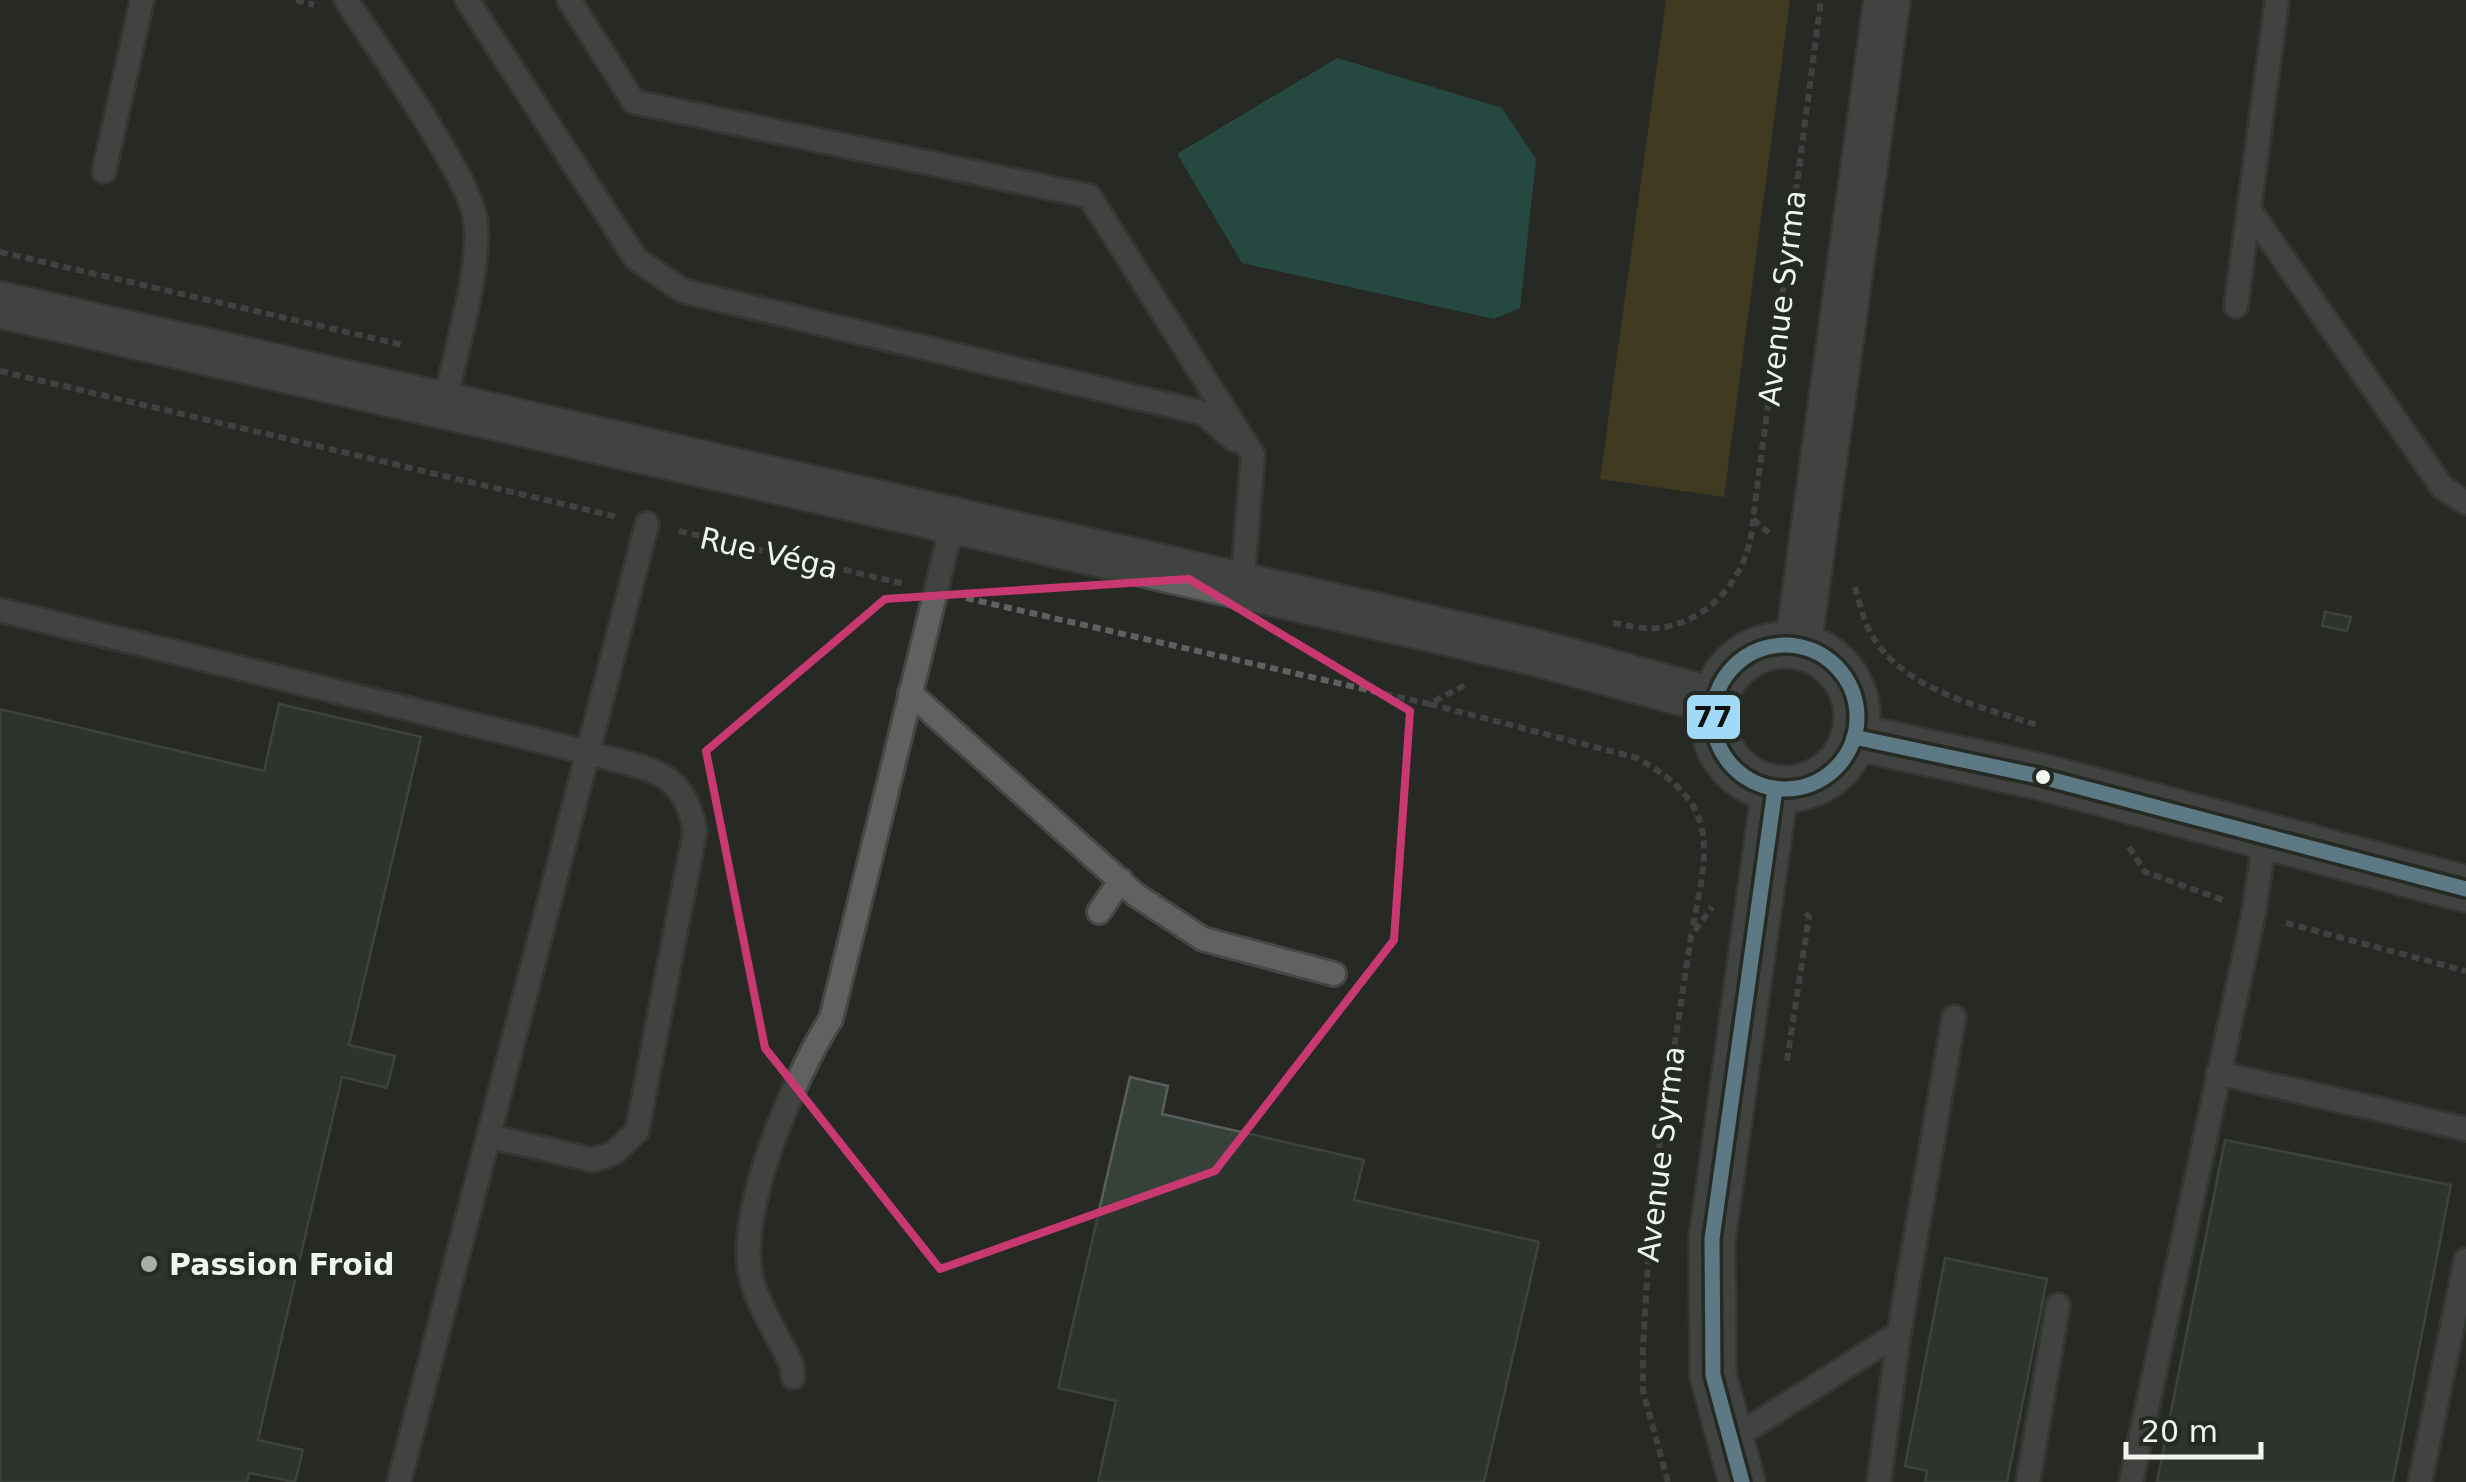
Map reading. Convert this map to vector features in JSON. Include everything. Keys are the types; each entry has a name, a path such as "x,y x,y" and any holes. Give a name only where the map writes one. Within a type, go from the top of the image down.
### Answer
{"street":[{"name":"Avenue Syrma","path":"1798,646 1831,575 1887,0"},
{"path":"0,305 1530,651 1714,701"},
{"path":"1776,645 1798,646 1820,654 1839,669 1852,690 1857,713 1854,737 1846,756 1824,777 1796,789 1775,788 1752,781 1726,758 1713,724 1714,701 1722,680 1755,651 1776,645"},
{"path":"1854,737 2038,776 2466,890"},
{"name":"Avenue Syrma","path":"1736,1461 1714,1375 1712,1240 1769,856 1775,788"}],"lane":[{"path":"104,172 142,0"},
{"path":"346,0 461,182 475,215 476,249 444,406"},
{"path":"467,0 636,259 683,291 1203,413 1252,455"},
{"path":"569,0 634,102 1089,196 1252,455 1242,586"},
{"path":"2236,306 2277,0"},
{"path":"2249,208 2442,487 2466,503"},
{"path":"793,1377 792,1364 752,1281 746,1242 796,1080 831,1020 953,521"},
{"path":"399,1482 646,524"},
{"path":"0,610 587,752 672,779 690,801 695,831 637,1131 614,1153 592,1160 488,1136"},
{"path":"910,693 1121,880 1203,939 1334,974"},
{"path":"2131,1482 2265,836"},
{"path":"1099,912 1121,880"},
{"path":"1879,1482 1899,1333 1954,1017"},
{"path":"2218,1073 2466,1129"},
{"path":"2420,1482 2466,1260"},
{"path":"2028,1482 2058,1305"},
{"path":"1736,1461 1899,1333"}],"path":[{"name":"Avenue Syrma","path":"1598,621 1656,629 1696,618 1719,598 1752,548 1821,0"},
{"name":"Rue Véga","path":"0,371 1429,704 1636,758 1663,772 1685,796 1705,830 1708,853 1691,936"},
{"path":"1754,518 1831,575 1903,672 1945,693 2050,730"},
{"path":"1429,704 1530,651"},
{"name":"Avenue Syrma","path":"1668,1482 1644,1391 1643,1346 1652,1196 1691,936 1718,899 1769,856"},
{"path":"1769,856 1810,917 1785,1075"}],"highlighted area":[{"path":"1189,579 1410,711 1394,940 1215,1171 940,1269 765,1048 706,751 885,599"}],"shaded area":[{"path":"1666,0 1790,0 1724,497 1600,479"}],"water":[{"path":"1337,58 1502,108 1536,159 1520,308 1494,319 1242,263 1177,154"}],"building":[{"path":"2325,612 2351,617 2347,631 2322,626"},
{"name":"Passion Froid","path":"279,704 421,737 349,1045 395,1056 387,1088 342,1077 258,1440 303,1450 295,1482 249,1473 247,1482 0,1482 0,709 264,771"},
{"path":"1130,1077 1168,1086 1162,1114 1364,1160 1354,1200 1539,1242 1484,1482 1098,1482 1116,1401 1058,1388"},
{"path":"2225,1140 2451,1185 2393,1482 2157,1482"},
{"path":"1945,1258 2047,1279 2007,1482 1925,1482 1927,1471 1905,1466"}],"transit line":[{"name":"77","path":"1785,645 1812,651 1836,666 1851,690 1857,717 1851,744 1836,768 1812,783 1785,789 1758,783 1734,768 1719,744 1713,717 1719,690 1734,666 1758,651 1785,645"},
{"name":"77","path":"1854,737 2038,776 2466,889"},
{"name":"77","path":"1742,1482 1713,1375 1712,1239 1775,789"}],"place":[{"name":"Passion Froid","path":"149,1264"}]}
